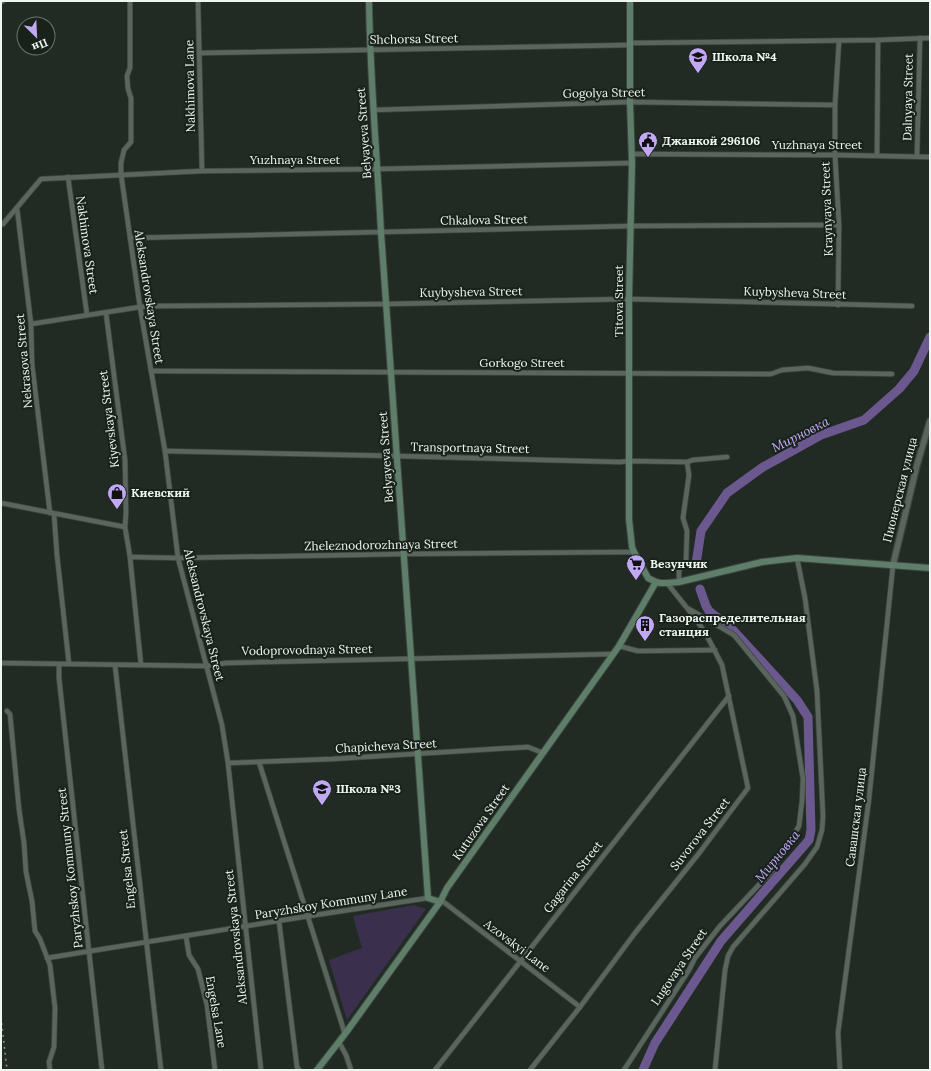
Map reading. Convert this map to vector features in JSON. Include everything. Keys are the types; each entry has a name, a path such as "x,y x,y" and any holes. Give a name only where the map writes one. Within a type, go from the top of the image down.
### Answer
{"main road":[{"name":"Belyayeva Street","path":"369,1 369,50 428,898"},
{"name":"Titova Street","path":"630,1 630,102 632,163 629,299 629,518 632,547 634,552 648,578 656,582"},
{"path":"656,582 679,582 762,562 797,558 930,568"},
{"name":"Kutuzova Street","path":"317,1070 345,1034 441,901 448,888 614,654 656,582"},
{"path":"428,898 441,901"}],"street":[{"name":"Aleksandrovskaya Street","path":"130,1 130,68 127,76 131,98 131,142 124,150 121,163 121,174 140,307 165,451 178,558 222,725 228,763 261,1070"},
{"name":"Nakhimova Lane","path":"198,1 202,171"},
{"name":"Dalnyaya Street","path":"917,156 920,38"},
{"name":"Shchorsa Street","path":"199,53 930,38"},
{"path":"877,155 878,40"},
{"name":"Kraynyaya Street","path":"838,305 839,225 835,155 835,105 840,41"},
{"name":"Gogolya Street","path":"373,110 630,102 835,105"},
{"name":"Yuzhnaya Street","path":"632,154 930,156"},
{"name":"Yuzhnaya Street","path":"3,224 41,179 202,171 378,169 632,163"},
{"name":"Nakhimova Street","path":"68,177 87,315"},
{"name":"Nekrasova Street","path":"17,208 31,324 32,364 52,513 69,664"},
{"name":"Chkalova Street","path":"130,238 630,226 839,225"},
{"name":"Kuybysheva Street","path":"31,324 140,307 157,306 386,304 629,299 912,306"},
{"name":"Kiyevskaya Street","path":"106,312 125,460 125,527 130,558 141,666"},
{"name":"Gorkogo Street","path":"151,371 771,374 782,370 808,368 833,372 892,374"},
{"name":"Пионерская улица","path":"893,565 917,465 930,421"},
{"name":"Transportnaya Street","path":"165,451 620,462 688,462 692,460 727,457"},
{"path":"679,582 679,570 684,566 686,561 687,531 683,518 689,475 688,462"},
{"path":"1,503 125,527"},
{"name":"Zheleznodorozhnaya Street","path":"130,558 634,552"},
{"path":"715,1070 725,970 728,956 733,947 805,864 817,847 822,830 823,816 817,691 805,598 797,558"},
{"name":"Савашская улица","path":"840,1070 838,1032 869,800 893,565"},
{"name":"Suvorova Street","path":"530,1070 748,788 722,665 696,618 666,583"},
{"name":"Lugovaya Street","path":"624,1070 689,970 695,958 720,926 772,871 799,826 803,779 793,716 784,696 734,635 686,607"},
{"path":"619,646 638,651 715,650"},
{"name":"Vodoprovodnaya Street","path":"1,663 206,666 226,663 614,654"},
{"name":"Paryzhskoy Kommuny Street","path":"59,664 59,678 102,1070"},
{"name":"Engelsa Street","path":"115,665 161,1070"},
{"name":"Gagarina Street","path":"435,1070 728,696"},
{"path":"7,711 10,714 26,872 32,901 35,931 40,939 50,965 55,1008 54,1047 49,1062 50,1070"},
{"name":"Chapicheva Street","path":"228,763 332,759 528,747 543,753"},
{"path":"259,762 345,1034"},
{"name":"Paryzhskoy Kommuny Lane","path":"47,958 428,898"},
{"name":"Azovskyi Lane","path":"441,901 580,1007"},
{"path":"280,921 297,1067 299,1070"},
{"name":"Engelsa Lane","path":"186,936 189,955 198,969 207,1005 216,1070"},
{"path":"339,1042 352,1070"}],"shaded area":[{"path":"414,905 426,909 347,1020 329,960 362,948 353,916"}],"waterway":[{"name":"Мирновка","path":"696,564 701,531 727,493 763,467 821,435 864,420 899,389 914,371 930,337"},
{"name":"Мирновка","path":"643,1070 655,1043 721,941 809,840 811,830 808,717 797,700 732,629 709,611 700,589"}],"railway":[{"path":"1,1017 7,1070"}],"place":[{"name":"Школа №4","path":"698,74"},
{"name":"Джанкой 296106","path":"648,158"},
{"name":"Киевский","path":"117,510"},
{"name":"Везунчик","path":"636,581"},
{"name":"Газораспределительная станция","path":"645,642"},
{"name":"Школа №3","path":"322,806"}]}
